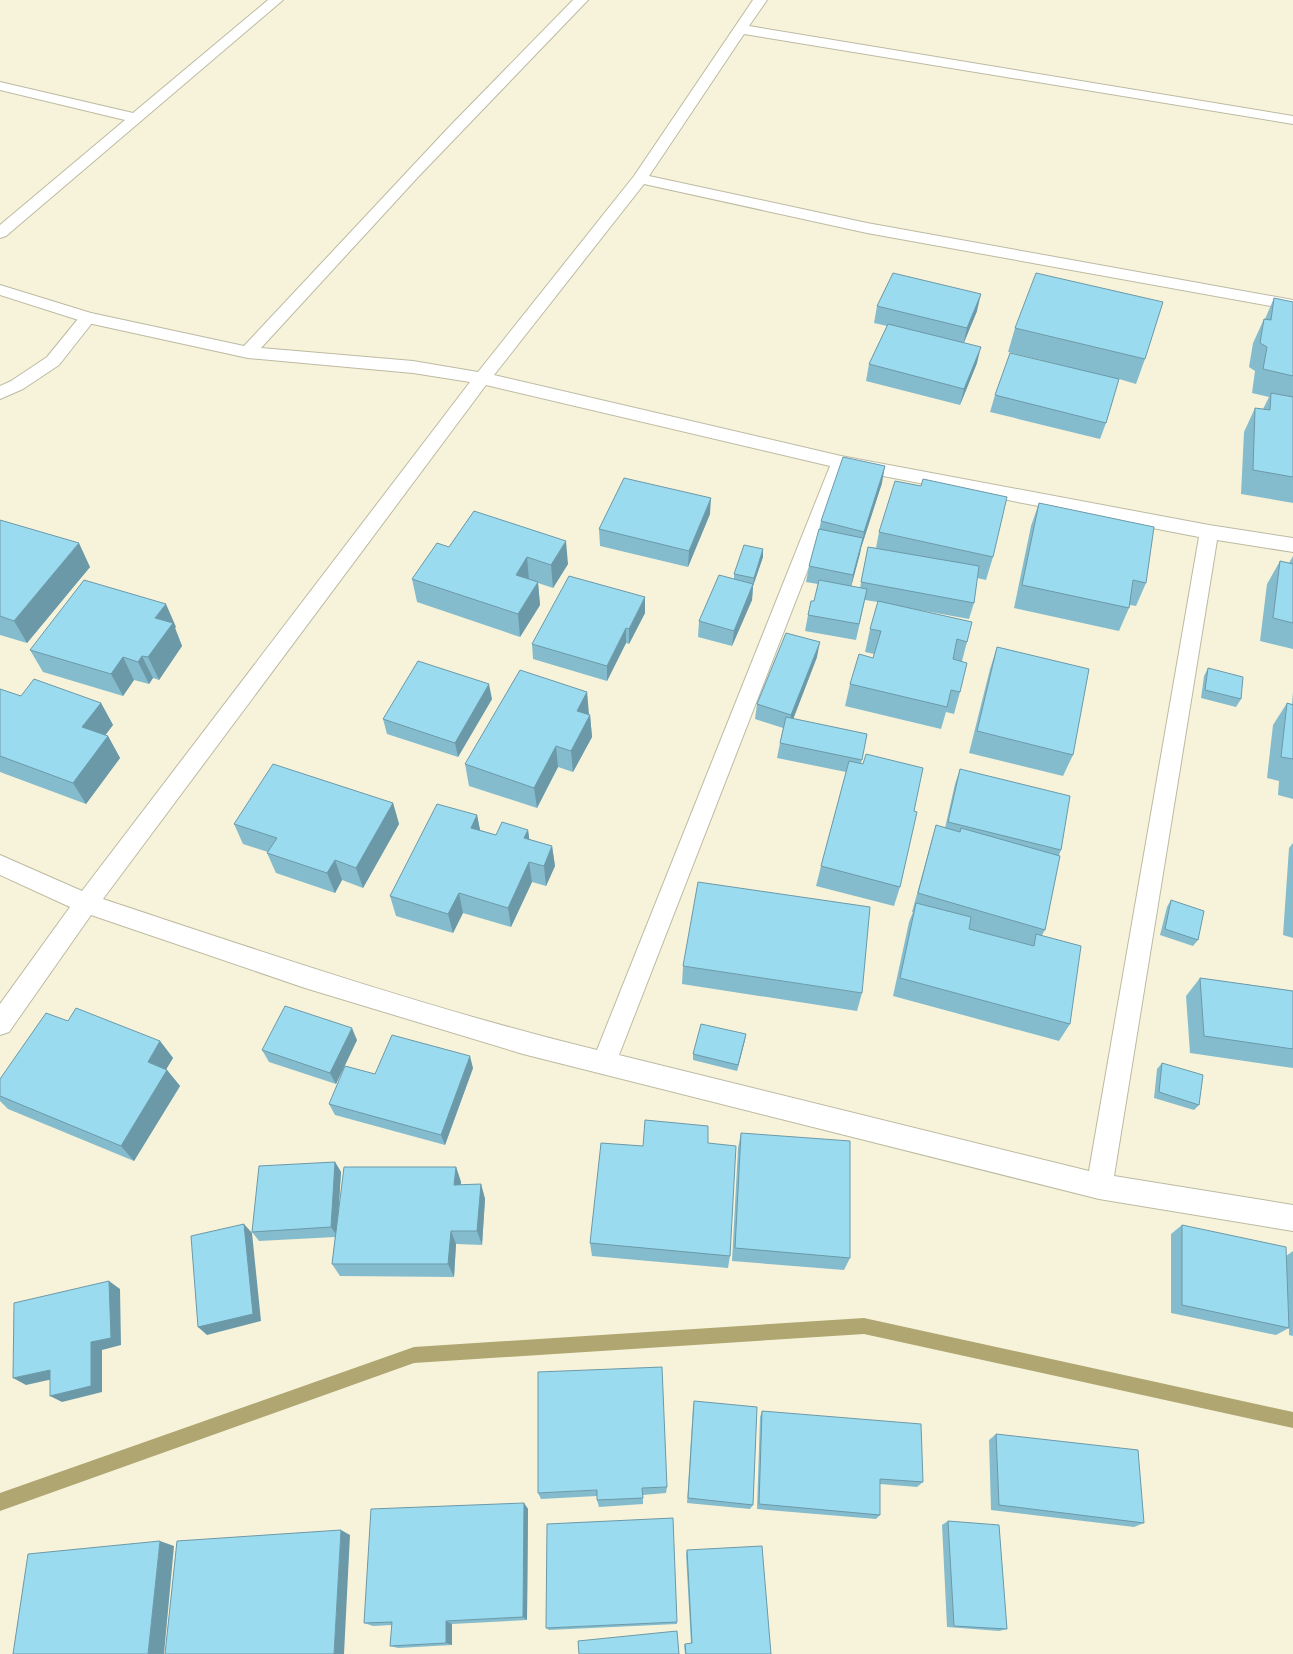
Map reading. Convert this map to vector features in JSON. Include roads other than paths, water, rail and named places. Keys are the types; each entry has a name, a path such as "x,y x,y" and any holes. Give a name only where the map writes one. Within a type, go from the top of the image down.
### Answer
{"street":[{"path":"0,233 276,0"},
{"path":"248,352 398,188 581,0"},
{"path":"0,1024 86,903 482,378 640,180 760,0"},
{"path":"740,29 1293,120"},
{"path":"0,86 136,118"},
{"path":"640,180 867,228 1293,305"},
{"path":"0,290 88,318 248,352 413,367 482,378 841,462 1209,532 1293,545"},
{"path":"0,393 17,385 53,361 88,318"},
{"path":"604,1062 841,462"},
{"path":"1099,1186 1209,532"},
{"path":"0,865 86,903 305,977 523,1043 1099,1186 1293,1218"}],"waterway":[{"path":"0,1502 414,1355 864,1326 1293,1420"}]}
